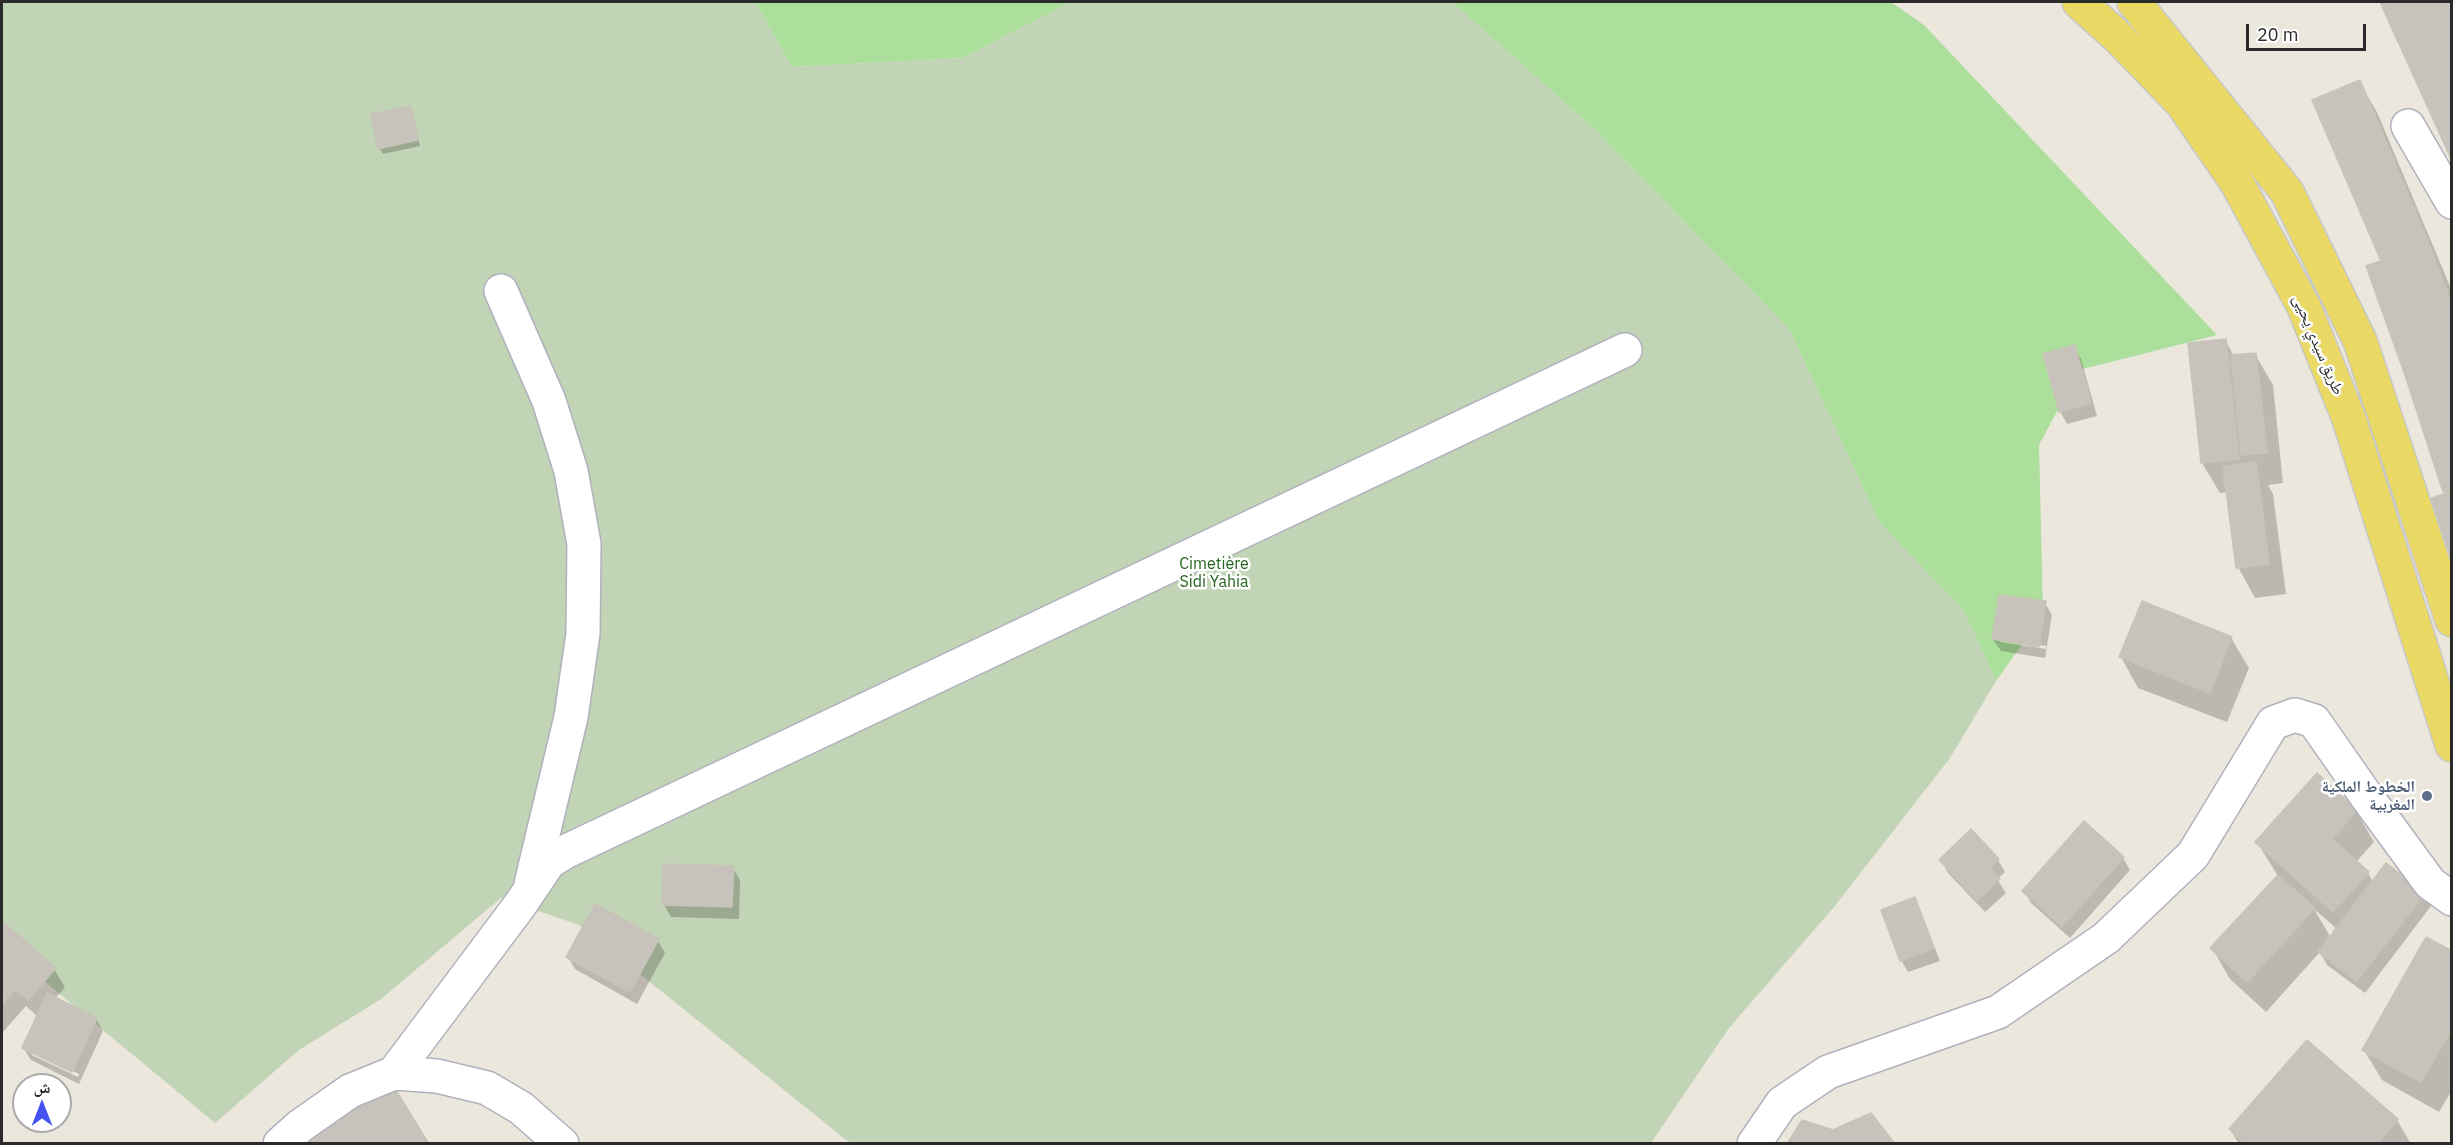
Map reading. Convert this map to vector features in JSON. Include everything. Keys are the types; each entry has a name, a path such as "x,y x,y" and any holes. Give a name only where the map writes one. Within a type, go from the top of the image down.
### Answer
{"main road":[{"name":"طريق سيدي يحيى","path":"2079,2 2118,37 2182,103 2237,183 2304,307 2349,419 2451,745"},
{"path":"2134,2 2287,192 2360,340 2451,620"}],"street":[{"path":"2408,126 2451,202"},
{"path":"501,291 549,400 571,471 584,544 583,634 571,717 530,891"},
{"path":"394,1073 530,891 549,862 567,851 1625,350"},
{"path":"1754,1143 1782,1103 1828,1072 1998,1012 2106,938 2193,855 2273,723 2295,715 2314,721 2430,884 2451,899"},
{"path":"280,1143 350,1091 394,1073 437,1076 487,1088 522,1108 562,1143"}],"green space":[{"name":"Cimetière Sidi Yahia","path":"2,2 755,2 792,67 963,58 1071,2 1452,2 1592,127 1789,329 1879,522 1964,611 1996,681 1950,758 1834,907 1729,1028 1651,1143 850,1143 579,925 501,898 381,999 299,1050 215,1123 2,946"},
{"path":"755,2 1071,2 963,58 792,67"},
{"path":"1452,2 1891,2 1924,25 2217,335 2079,370 2039,445 2043,615 1996,681 1964,611 1879,522 1789,329 1592,127"}],"building":[{"path":"2380,2 2452,2 2452,161"},
{"path":"2360,80 2429,244 2381,261 2312,100"},
{"path":"411,106 418,140 378,149 371,114"},
{"path":"2429,244 2452,305 2452,359 2405,375 2366,266"},
{"path":"2226,339 2239,459 2201,463 2188,343"},
{"path":"2075,345 2091,403 2059,412 2043,354"},
{"path":"2256,353 2267,453 2241,455 2231,355"},
{"path":"2452,359 2452,489 2443,492 2405,375"},
{"path":"2256,462 2269,564 2236,568 2223,467"},
{"path":"2452,491 2452,563 2429,499"},
{"path":"1999,595 2046,601 2039,647 1992,639"},
{"path":"2142,601 2232,637 2210,693 2119,657"},
{"path":"2317,773 2357,810 2332,839 2369,872 2333,912 2255,842"},
{"path":"2084,821 2124,857 2062,927 2022,891"},
{"path":"1971,829 1999,859 1989,868 2000,879 1977,901 1939,860"},
{"path":"2386,863 2425,893 2357,981 2318,952"},
{"path":"663,864 734,866 732,907 662,905"},
{"path":"2278,875 2315,908 2247,982 2210,948"},
{"path":"1915,897 1934,948 1900,961 1881,910"},
{"path":"595,904 659,939 630,992 566,957"},
{"path":"2,921 56,968 28,1000 15,989 2,1004"},
{"path":"2426,937 2452,951 2452,1029 2421,1082 2362,1050"},
{"path":"47,993 97,1018 72,1072 22,1048"},
{"path":"2307,1040 2398,1119 2377,1144 2245,1144 2229,1129"},
{"path":"392,1084 429,1144 292,1144"},
{"path":"1871,1113 1895,1144 1787,1144 1802,1120 1833,1130"}],"place":[{"name":"الخطوط الملكية المغربية","path":"2427,796"}]}
